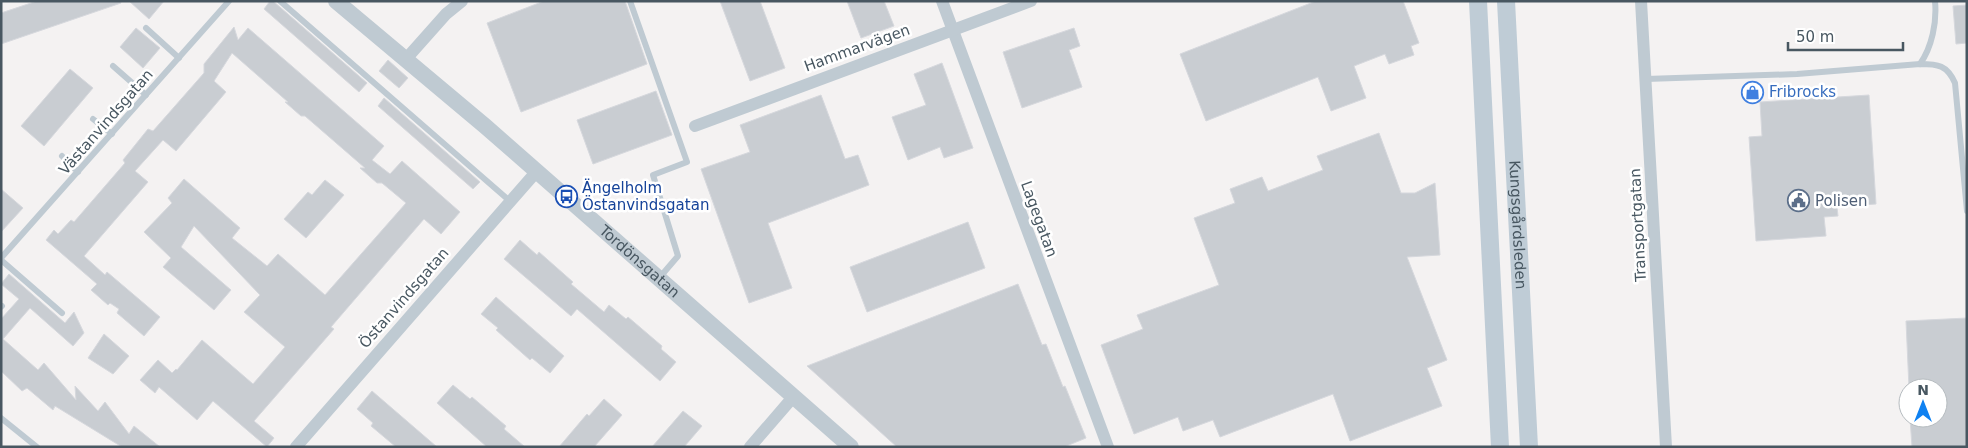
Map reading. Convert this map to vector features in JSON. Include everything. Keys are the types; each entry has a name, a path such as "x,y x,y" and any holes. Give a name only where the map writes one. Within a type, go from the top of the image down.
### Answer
{"main road":[{"name":"Kungsgårdsleden","path":"1478,1 1500,447"},
{"name":"Kungsgårdsleden","path":"1506,1 1529,447"}],"street":[{"name":"Tordönsgatan","path":"336,1 537,172 851,447"},
{"path":"406,59 446,14 462,1"},
{"name":"Lagegatan","path":"942,1 1108,447"},
{"name":"Hammarvägen","path":"694,126 1031,1"},
{"name":"Transportgatan","path":"1641,1 1666,447"},
{"name":"Östanvindsgatan","path":"296,447 537,172"},
{"path":"750,447 794,396"}],"lane":[{"name":"Västanvindsgatan","path":"1,259 229,1"},
{"path":"280,1 511,202"},
{"path":"630,1 687,162 653,174 678,256 659,278"},
{"path":"1920,64 1927,54 1936,13 1935,1"},
{"path":"146,28 179,58"},
{"path":"1646,80 1797,74 1937,64 1950,72 1955,83 1967,212"},
{"path":"112,66 146,95"},
{"path":"93,119 112,134"},
{"path":"62,156 78,172"},
{"path":"1,259 62,313"},
{"path":"1,418 37,447"}],"building":[{"path":"37,1 120,1 121,3 1,44 1,13"},
{"path":"129,1 164,1 149,19"},
{"path":"270,1 273,1 367,83 359,92 264,9"},
{"path":"544,1 625,1 647,64 521,112 487,23"},
{"path":"720,1 760,1 785,68 750,81"},
{"path":"847,1 884,1 894,26 861,38"},
{"path":"1316,1 1403,1 1419,43 1411,46 1414,55 1389,64 1385,54 1354,66 1366,98 1331,111 1318,77 1206,121 1180,54"},
{"path":"1967,5 1967,43 1956,44 1953,6"},
{"path":"234,27 238,40 248,28 384,146 372,160 390,174 402,161 460,212 441,234 424,219 331,327 334,329 254,421 274,438 267,447 213,401 197,420 159,387 155,393 140,380 158,360 172,373 177,370 202,340 253,384 285,347 244,312 260,295 194,226 181,247 231,290 214,310 163,267 171,258 144,232 172,203 168,198 184,179 240,228 232,238 267,266 278,254 325,295 406,203 382,183 377,183 360,168 365,168 305,116 301,116 285,102 288,102 232,53 214,81 226,92 176,151 163,140 135,171 148,182 84,256 105,275 107,272 160,317 144,336 117,313 119,309 110,303 108,305 91,290 97,284 46,240 54,230 58,234 71,220 74,222 125,163 123,160 148,129 153,131 204,73 204,64"},
{"path":"136,28 160,48 143,68 120,47"},
{"path":"1074,28 1080,46 1069,50 1082,87 1022,108 1003,52"},
{"path":"388,60 408,78 399,88 379,71"},
{"path":"942,63 973,148 944,158 940,147 908,160 892,117 926,105 914,74"},
{"path":"70,69 93,88 44,146 21,126"},
{"path":"656,91 672,135 593,164 577,120"},
{"path":"821,95 845,159 858,155 869,185 768,223 792,288 749,303 701,169 750,152 740,125"},
{"path":"1869,95 1876,204 1837,207 1838,216 1824,217 1826,236 1756,241 1749,137 1762,136 1760,102"},
{"path":"384,98 480,182 473,189 378,106"},
{"path":"1379,133 1401,193 1415,193 1435,183 1440,255 1407,257 1447,360 1427,368 1442,406 1350,441 1333,394 1220,437 1213,420 1183,431 1178,417 1134,434 1101,345 1143,329 1137,315 1219,285 1194,218 1235,203 1230,189 1262,177 1268,191 1323,170 1317,156"},
{"path":"325,180 344,195 306,238 284,219 308,192 312,195"},
{"path":"1,189 23,208 1,232"},
{"path":"968,222 985,268 867,312 850,267"},
{"path":"520,240 537,255 539,252 573,282 571,284 604,312 609,305 626,319 628,317 662,346 661,349 676,362 660,381 577,309 571,316 504,259"},
{"path":"9,274 65,323 74,312 84,333 73,346 30,308 3,339 38,370 44,363 76,400 75,386 98,411 105,402 129,434 134,426 160,447 122,447 55,406 53,410 27,388 22,391 1,371 1,319 19,299 1,284"},
{"path":"1018,284 1042,345 1046,344 1086,438 1064,447 897,447 807,366"},
{"path":"496,297 564,356 550,373 532,358 530,360 481,314"},
{"path":"1967,318 1967,447 1912,447 1911,428 1948,428 1948,378 1909,378 1906,321"},
{"path":"104,334 129,356 113,374 88,358"},
{"path":"453,385 470,399 472,397 506,426 504,429 525,447 487,447 437,403"},
{"path":"372,391 437,447 396,447 371,426 373,423 357,409"},
{"path":"604,399 622,415 594,447 559,447 587,414 589,416"},
{"path":"683,411 702,426 684,447 652,447"}],"place":[{"name":"Fribrocks","path":"1753,92"},
{"name":"Ängelholm Östanvindsgatan","path":"566,197"},
{"name":"Polisen","path":"1799,201"}]}
